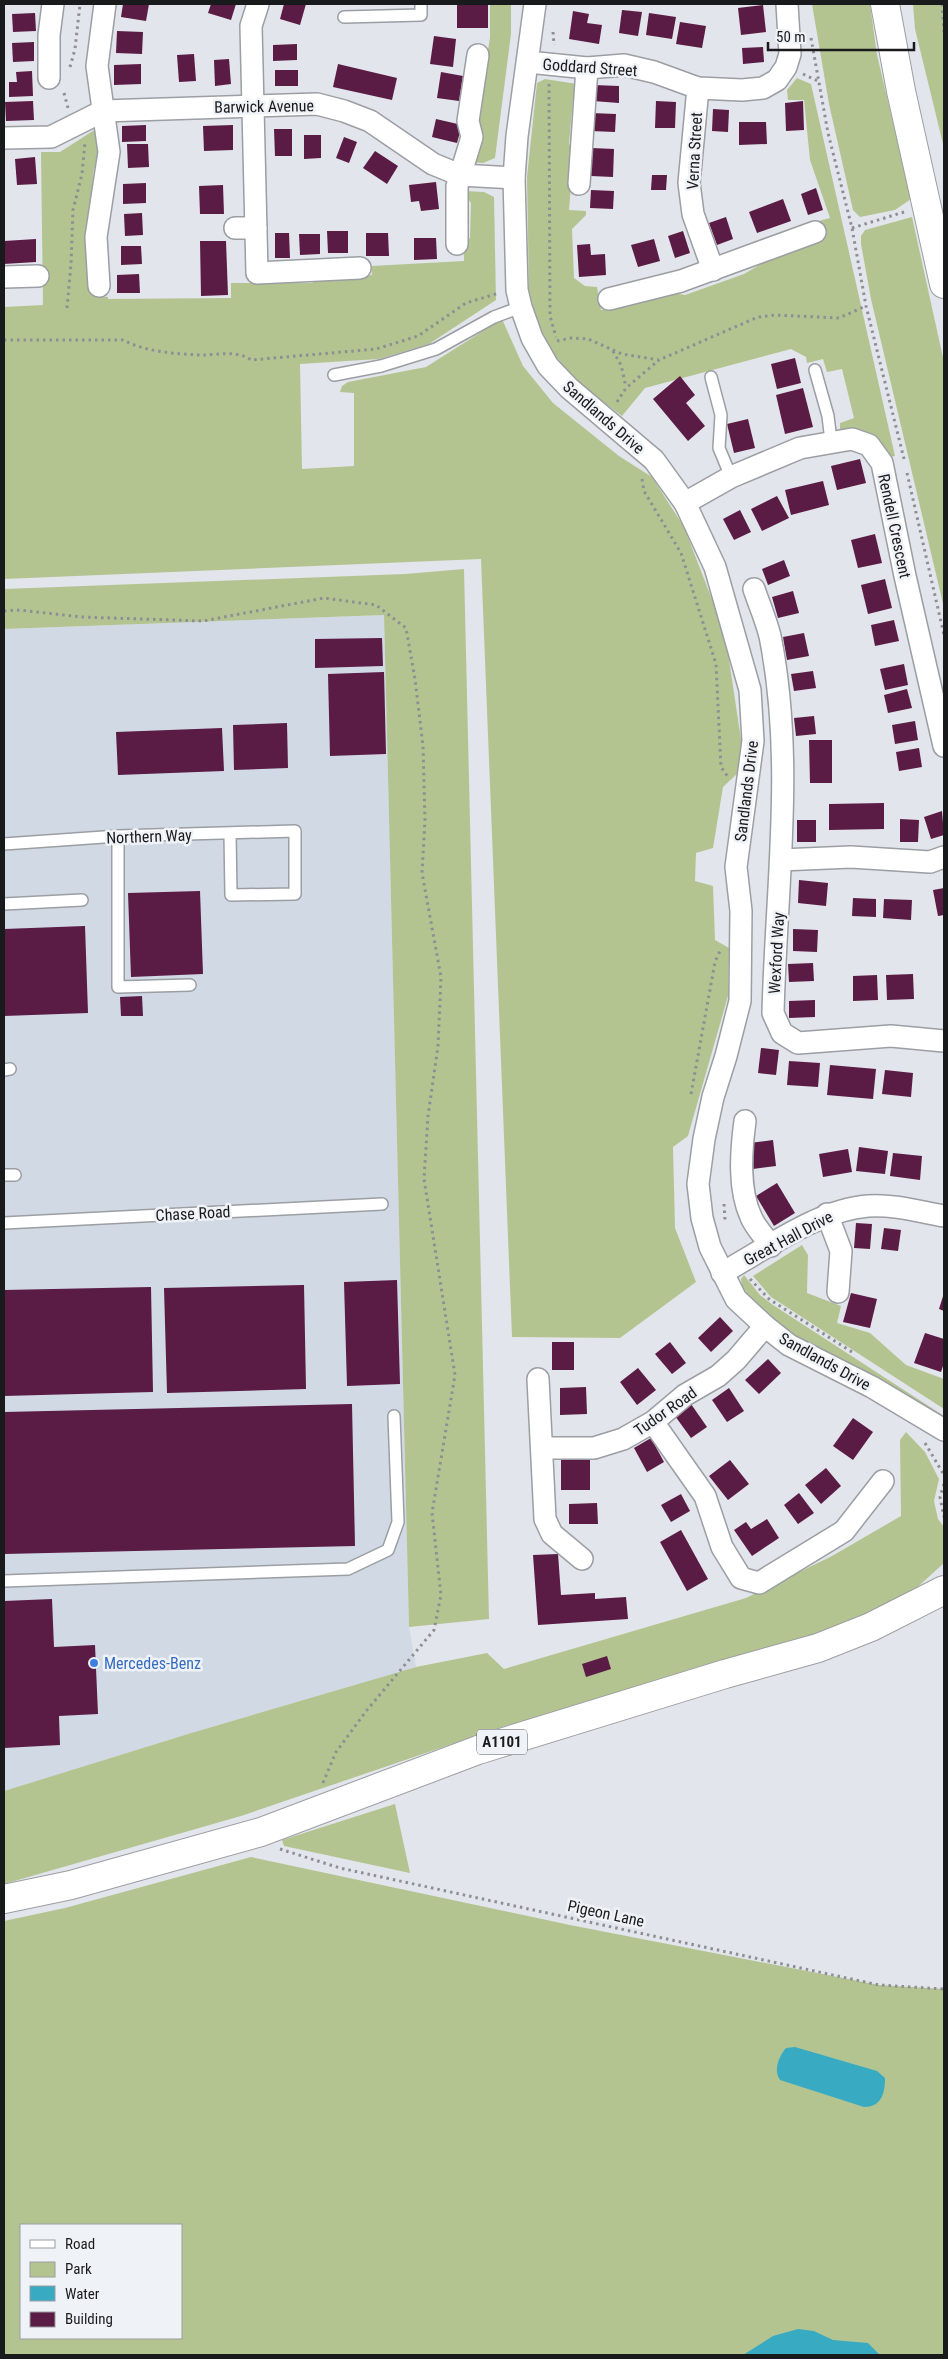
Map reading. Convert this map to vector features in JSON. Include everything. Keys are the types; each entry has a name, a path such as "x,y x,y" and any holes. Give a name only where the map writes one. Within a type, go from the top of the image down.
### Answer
{"main road":[{"path":"885,4 926,207 944,284"},
{"name":"A1101","path":"4,1900 71,1885 260,1832 478,1750 726,1674 818,1648 871,1627 940,1588"}],"street":[{"path":"53,4 49,35 57,82"},
{"path":"99,286 96,237 109,152 97,66 105,4"},
{"path":"258,4 251,26 254,107 246,228 257,273 360,268"},
{"name":"Sandlands Drive","path":"535,4 517,136 514,178 516,272 514,310 548,366 569,388 654,460 685,503 715,567 750,690 753,741 736,867 741,911 740,1001 713,1097 704,1139 698,1184 702,1218 708,1240 722,1273 736,1299 764,1326 789,1345 872,1386 922,1428 944,1441"},
{"name":"Goddard Street","path":"528,62 587,68 624,66 654,72 698,88 742,90 763,88 777,80 786,67 790,54 786,4"},
{"path":"457,244 457,186 472,137 468,121 478,55"},
{"path":"578,184 587,68"},
{"name":"Verna Street","path":"698,88 689,183 693,214 713,270"},
{"name":"Barwick Avenue","path":"4,138 51,138 103,111 317,104 344,111 370,122 433,164 460,175 514,178"},
{"path":"609,299 681,281 816,232"},
{"path":"4,277 38,276"},
{"name":"Rendell Crescent","path":"685,503 730,477 800,448 831,441 852,439 869,445 882,463 905,576 944,746"},
{"name":"Wexford Way","path":"754,589 769,634 787,705 773,1013 782,1033 798,1043 891,1036 944,1041"},
{"path":"781,860 851,858 930,862 944,858"},
{"path":"745,1121 741,1149 744,1192 751,1217 771,1246"},
{"name":"Great Hall Drive","path":"722,1273 827,1214 868,1206 944,1216"},
{"path":"827,1214 842,1251 838,1292"},
{"name":"Tudor Road","path":"543,1448 594,1448 623,1439 652,1422 685,1395 718,1376 736,1360 764,1326"},
{"path":"538,1380 543,1448 541,1483 544,1519 552,1534 582,1559"},
{"path":"652,1422 705,1496 722,1547 741,1578 759,1583 844,1531 883,1481"},
{"name":"Sandlands Drive","path":"922,1428 944,1430"}],"lane":[{"path":"344,17 421,15 421,4"},
{"path":"334,375 381,366 436,349 494,317 514,310"},
{"path":"815,370 828,416 831,441"},
{"path":"711,377 721,414 719,448 730,477"},
{"name":"Northern Way","path":"4,844 118,836 295,831 295,894 231,895 230,833"},
{"path":"118,836 118,987 190,985"},
{"path":"4,904 82,900"},
{"name":"Chase Road","path":"4,1223 382,1204"},
{"path":"4,1581 348,1569 388,1550 398,1522 394,1416"}],"path":[{"path":"70,68 75,49 80,4"},
{"path":"942,4 944,32"},
{"path":"553,23 554,51 549,76 550,316 557,341 562,347"},
{"path":"810,36 828,133 852,228 866,306 904,461"},
{"path":"57,82 85,142 82,174 73,210 67,308"},
{"path":"852,228 926,207"},
{"path":"4,340 123,340 138,348 202,355 244,355 251,360 376,349 418,336 466,303 505,292 514,310"},
{"path":"616,402 626,388 659,360 758,317 775,315 839,318 866,306"},
{"path":"557,341 571,338 588,339 622,354 659,360"},
{"path":"612,350 621,365 626,388"},
{"path":"609,397 623,408"},
{"path":"906,470 944,635"},
{"path":"641,476 644,491 681,553 716,664 721,768 731,783"},
{"path":"4,611 20,610 81,617 203,621 324,598 376,605 406,628 415,679 423,746 425,820 422,873 441,977 438,1046 428,1116 424,1179 455,1375 432,1513 441,1595 434,1630 367,1710 336,1752 312,1812"},
{"path":"690,1097 715,962 723,945"},
{"path":"724,1196 726,1223"},
{"path":"922,1428 944,1475"},
{"path":"944,1484 940,1497 944,1517"},
{"name":"Pigeon Lane","path":"277,1848 340,1868 879,1985 944,1989"}],"shaded area":[{"path":"384,615 409,1627 416,1667 188,1734 4,1791 4,629"}],"green space":[{"path":"490,4 511,4 511,34 495,158 483,163 469,162 490,38"},
{"path":"812,4 870,4 877,55 911,199 895,210 860,217 853,210 829,104"},
{"path":"913,4 944,4 944,148 915,29"},
{"path":"797,78 811,84 895,456 890,457 880,443 870,435 840,430 840,423 854,418 842,369 827,372 823,359 807,363 806,357 791,349 645,388 622,416 576,381 553,353 536,320 529,290 527,177 537,83 545,79 577,84 577,94 573,98 569,144 574,150 569,210 586,211 586,215 572,229 574,278 585,286 597,287 601,310 673,293 685,295 744,274 785,250 824,238 819,221 830,218 810,160 804,100 788,100 787,90"},
{"path":"99,127 98,164 94,168 92,187 97,193 94,271 97,296 108,297 108,299 231,298 231,283 312,283 317,279 372,275 371,266 464,261 464,243 470,238 471,203 466,196 466,191 484,192 494,197 496,300 429,344 379,359 300,364 302,469 354,466 354,393 340,392 342,386 348,382 426,367 502,319 523,366 553,403 619,456 652,477 684,527 725,633 742,746 739,772 723,787 713,848 696,853 695,881 713,886 715,940 729,948 728,996 688,1136 673,1147 675,1228 696,1282 620,1338 512,1337 481,559 4,579 4,307 43,305 41,152 60,152"},
{"path":"912,217 944,362 944,608 871,299 861,244 861,236 865,230"},
{"path":"464,569 489,1619 409,1627 384,615 4,629 4,589 405,574"},
{"path":"802,1245 808,1255 807,1293 841,1306 837,1323 870,1333 906,1365 944,1379 944,1409 771,1297 753,1276"},
{"path":"744,1275 760,1295 773,1305 944,1416 944,1419 877,1377 789,1332 759,1307 742,1287 741,1279"},
{"path":"906,1432 925,1452 939,1479 934,1501 938,1519 944,1527 944,1563 912,1592 887,1607 819,1635 505,1726 241,1816 4,1884 4,1791 188,1734 416,1667 487,1653 504,1669 746,1598 832,1556 901,1516 900,1440"},
{"path":"395,1804 410,1873 284,1846 282,1840"},
{"path":"251,1857 570,1925 879,1985 944,1989 944,2355 4,2355 4,1921 65,1908"}],"water":[{"path":"795,2047 877,2071 885,2078 881,2098 874,2105 864,2107 780,2080 777,2072 779,2059 786,2048"},
{"path":"798,2329 814,2331 833,2340 868,2343 880,2355 743,2355 773,2336"}],"building":[{"path":"123,4 149,4 146,21 121,17"},
{"path":"211,4 236,4 231,20 208,13"},
{"path":"284,4 306,4 300,25 280,19"},
{"path":"457,4 488,4 488,28 457,28"},
{"path":"763,5 766,32 741,35 738,8"},
{"path":"622,10 642,12 638,36 619,33"},
{"path":"573,11 589,14 587,23 602,25 599,44 569,39"},
{"path":"35,13 36,31 13,32 12,14"},
{"path":"649,13 676,17 672,39 646,35"},
{"path":"680,22 706,26 702,48 676,44"},
{"path":"117,31 143,32 142,54 116,53"},
{"path":"434,36 456,39 453,67 430,64"},
{"path":"34,42 34,61 13,62 12,43"},
{"path":"297,44 297,60 273,61 273,45"},
{"path":"763,47 764,62 743,64 742,48"},
{"path":"194,54 196,81 179,82 177,55"},
{"path":"229,59 231,84 215,86 214,60"},
{"path":"141,64 141,84 114,85 114,65"},
{"path":"338,64 397,78 392,100 333,87"},
{"path":"275,70 298,70 298,86 275,86"},
{"path":"32,71 33,96 9,97 9,82 17,82 16,72"},
{"path":"441,72 463,76 459,101 437,98"},
{"path":"594,85 619,86 619,103 593,101"},
{"path":"33,101 34,120 6,121 5,102"},
{"path":"656,101 676,102 675,128 655,128"},
{"path":"803,101 804,130 786,131 785,103"},
{"path":"713,109 729,110 728,132 712,131"},
{"path":"591,113 616,114 615,132 591,131"},
{"path":"436,119 462,125 457,143 432,137"},
{"path":"739,122 766,122 767,144 739,145"},
{"path":"146,125 146,141 122,142 122,126"},
{"path":"233,125 233,150 204,151 203,126"},
{"path":"274,129 292,129 292,156 275,156"},
{"path":"304,135 321,135 321,158 304,159"},
{"path":"344,137 357,142 349,163 336,158"},
{"path":"127,144 148,144 149,167 128,168"},
{"path":"592,148 614,149 613,177 591,176"},
{"path":"375,151 398,166 387,184 363,168"},
{"path":"35,157 37,184 17,185 15,159"},
{"path":"652,175 667,175 666,190 651,190"},
{"path":"436,182 439,209 421,211 419,201 411,202 409,185"},
{"path":"146,183 146,203 123,204 123,184"},
{"path":"223,185 224,214 200,214 199,186"},
{"path":"816,188 823,210 808,215 801,194"},
{"path":"591,190 614,191 613,209 590,208"},
{"path":"783,199 791,221 757,233 749,212"},
{"path":"142,213 143,235 125,236 124,214"},
{"path":"726,217 733,239 717,245 709,223"},
{"path":"327,231 348,231 348,253 328,253"},
{"path":"683,231 690,253 675,258 668,236"},
{"path":"275,233 289,233 290,258 275,258"},
{"path":"366,233 388,233 389,256 366,256"},
{"path":"299,234 320,234 320,254 300,255"},
{"path":"414,238 436,238 437,259 414,260"},
{"path":"36,239 36,262 4,264 4,241"},
{"path":"654,239 660,261 638,267 631,245"},
{"path":"200,241 226,241 228,295 201,296"},
{"path":"590,244 591,255 605,254 606,275 579,277 577,245"},
{"path":"121,246 141,246 142,264 121,265"},
{"path":"139,274 140,293 117,293 117,275"},
{"path":"795,358 801,383 777,389 771,364"},
{"path":"680,376 695,395 686,403 705,426 688,441 653,399"},
{"path":"803,388 813,427 785,434 776,395"},
{"path":"748,419 755,448 734,453 727,424"},
{"path":"860,459 866,483 837,490 831,466"},
{"path":"823,481 829,505 791,515 785,490"},
{"path":"777,496 789,518 762,531 751,509"},
{"path":"740,510 751,532 734,540 723,519"},
{"path":"875,534 882,563 858,568 851,540"},
{"path":"784,560 790,576 768,585 762,569"},
{"path":"885,579 892,608 868,614 861,585"},
{"path":"793,591 799,613 778,618 772,597"},
{"path":"894,620 899,641 875,646 871,625"},
{"path":"804,633 809,656 787,660 783,637"},
{"path":"382,638 383,666 315,668 315,639"},
{"path":"904,664 908,685 885,690 880,669"},
{"path":"813,671 816,688 794,691 791,674"},
{"path":"384,672 386,754 330,756 328,674"},
{"path":"907,689 912,708 888,713 884,695"},
{"path":"814,716 816,734 796,736 794,718"},
{"path":"915,721 918,740 895,744 892,725"},
{"path":"287,723 288,768 234,770 233,725"},
{"path":"222,728 224,771 118,775 116,732"},
{"path":"809,740 832,740 832,783 810,783"},
{"path":"919,748 922,767 899,771 896,752"},
{"path":"884,803 884,829 829,830 829,804"},
{"path":"942,811 944,835 931,839 924,817"},
{"path":"900,819 919,820 918,842 900,842"},
{"path":"797,820 816,820 816,842 797,842"},
{"path":"799,880 828,883 826,906 798,903"},
{"path":"944,888 944,915 938,916 933,890"},
{"path":"200,891 203,974 131,977 128,893"},
{"path":"853,898 876,899 876,917 852,916"},
{"path":"884,899 912,900 911,920 883,918"},
{"path":"85,926 88,1013 4,1016 4,929"},
{"path":"793,929 818,930 817,952 793,951"},
{"path":"813,963 814,981 789,982 788,964"},
{"path":"913,974 914,999 887,1000 886,975"},
{"path":"877,975 878,1000 853,1001 853,976"},
{"path":"142,996 143,1016 121,1016 120,997"},
{"path":"815,1000 815,1017 789,1018 789,1001"},
{"path":"761,1048 779,1050 776,1075 758,1073"},
{"path":"789,1061 820,1063 818,1087 787,1085"},
{"path":"830,1065 876,1069 873,1099 827,1095"},
{"path":"885,1070 913,1073 911,1097 882,1094"},
{"path":"773,1140 776,1166 753,1169 749,1143"},
{"path":"859,1147 888,1151 885,1174 856,1171"},
{"path":"848,1149 852,1172 823,1177 819,1154"},
{"path":"893,1153 922,1156 920,1180 890,1176"},
{"path":"777,1183 795,1213 774,1226 756,1196"},
{"path":"856,1223 872,1224 870,1249 854,1248"},
{"path":"884,1228 901,1230 898,1251 881,1249"},
{"path":"397,1280 400,1384 347,1386 344,1282"},
{"path":"304,1285 306,1389 167,1393 164,1288"},
{"path":"151,1287 153,1392 4,1396 4,1290"},
{"path":"851,1293 877,1299 870,1328 843,1322"},
{"path":"944,1293 944,1311 939,1309"},
{"path":"720,1317 733,1331 711,1352 698,1338"},
{"path":"925,1333 944,1339 944,1363 941,1372 914,1363"},
{"path":"552,1342 574,1342 574,1370 552,1370"},
{"path":"670,1342 686,1363 672,1374 655,1354"},
{"path":"768,1359 781,1373 759,1394 745,1380"},
{"path":"638,1368 656,1390 637,1405 620,1382"},
{"path":"586,1387 587,1414 560,1415 560,1388"},
{"path":"729,1388 744,1411 727,1422 712,1400"},
{"path":"352,1404 355,1546 4,1554 4,1412"},
{"path":"691,1404 707,1427 691,1438 675,1416"},
{"path":"853,1418 873,1432 853,1460 833,1446"},
{"path":"651,1438 664,1462 647,1472 634,1448"},
{"path":"561,1459 590,1459 590,1490 561,1490"},
{"path":"730,1460 749,1484 728,1500 709,1476"},
{"path":"826,1468 841,1486 821,1504 805,1485"},
{"path":"799,1493 814,1513 798,1524 784,1505"},
{"path":"681,1494 690,1511 671,1522 661,1505"},
{"path":"597,1503 598,1524 569,1524 569,1504"},
{"path":"767,1519 779,1538 752,1556 734,1530 746,1522 751,1529"},
{"path":"681,1530 708,1579 687,1591 660,1542"},
{"path":"558,1554 561,1595 595,1593 595,1599 626,1597 628,1619 538,1625 533,1555"},
{"path":"52,1599 54,1647 95,1645 98,1714 59,1716 60,1745 4,1748 4,1601"},
{"path":"607,1656 611,1669 586,1677 582,1664"}],"place":[{"name":"Mercedes-Benz","path":"94,1663"}]}
